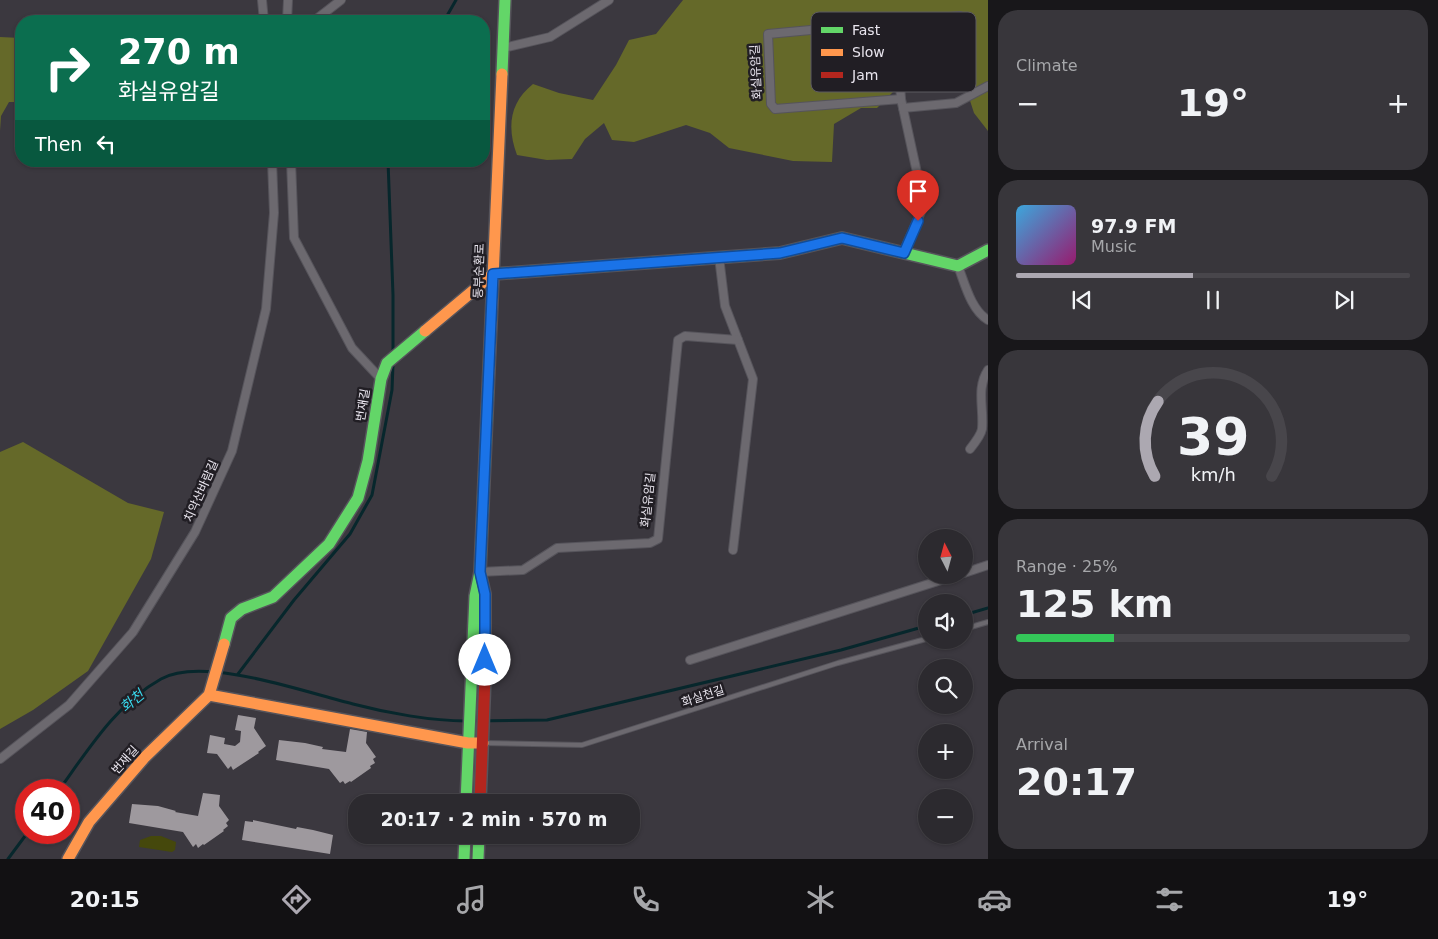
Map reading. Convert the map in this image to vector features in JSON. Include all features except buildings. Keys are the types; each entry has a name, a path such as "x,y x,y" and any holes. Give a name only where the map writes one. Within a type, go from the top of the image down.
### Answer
{"street":[{"path":"262,0 263,15"},
{"path":"287,15 288,0"},
{"path":"322,15 341,0"},
{"name":"동부순환로","path":"469,737 475,596 480,572 504,0"},
{"path":"503,48 550,37 609,0"},
{"name":"화실유암길","path":"811,30 768,34 771,104 776,109 901,99"},
{"path":"903,108 956,103 988,86"},
{"path":"901,92 924,205 904,253"},
{"name":"치악산바람길","path":"0,759 69,705 133,632 195,532 232,451 266,309 274,213 272,167"},
{"name":"번재길","path":"68,859 89,822 145,757 210,692 231,618 242,610 273,597 329,544 358,498 368,461 381,379 352,348 294,238 291,167"},
{"path":"381,379 387,363 493,274 780,253 842,238 958,266 988,250"},
{"path":"720,257 725,306 753,379 733,550"},
{"path":"958,266 980,316 988,320"},
{"name":"화실유암길","path":"480,572 523,570 557,548 650,543 658,540 678,340 685,336 738,340"},
{"path":"970,450 982,431 980,405 982,378 988,370"},
{"path":"973,570 988,565"},
{"name":"동부순환로","path":"480,572 485,594 483,737"},
{"path":"690,660 929,584"},
{"path":"210,692 469,737 483,737 480,794"},
{"path":"466,794 469,737"},
{"path":"464,859 465,844"},
{"path":"478,859 479,844"}],"lane":[{"path":"973,626 988,622"},
{"name":"화실천길","path":"483,737 582,745 838,663 918,641"}],"shaded area":[{"path":"151,836 161,836 176,842 175,850 172,852 139,847 140,840"}],"green space":[{"path":"683,0 988,0 988,131 974,113 967,92 976,92 976,12 811,12 811,92 893,92 877,108 861,108 834,124 832,162 793,161 729,148 710,133 686,125 634,142 612,140 604,123 585,139 572,159 547,160 517,155 512,135 512,117 519,99 533,84 559,93 593,100 616,65 629,40 656,34"},
{"path":"0,37 15,38 15,102 9,102 1,116 0,131"},
{"path":"23,442 128,503 164,512 151,559 88,671 33,710 0,729 0,452"}],"waterway":[{"path":"447,15 456,0"},
{"path":"388,167 393,295 393,355"},
{"path":"238,674 294,600 350,534 372,495 392,390 393,364"},
{"path":"973,612 988,608"},
{"path":"472,721 547,720 841,650 918,628"},
{"name":"화천","path":"67,779 104,729 130,701 161,679 179,673 202,671 228,673 255,678 380,710 424,718 466,721"},
{"name":"화천","path":"8,859 19,844"}],"traffic: fast":[{"path":"502,74 505,0"},
{"path":"493,274 780,253 842,238 958,266 988,250"},
{"path":"224,644 231,618 242,609 273,597 329,544 358,498 368,461 381,379 387,363 425,331"},
{"path":"466,794 475,596 480,572 488,391"},
{"path":"464,859 465,844"},
{"path":"478,859 479,844"}],"traffic: slow":[{"path":"488,391 502,74"},
{"path":"425,331 493,274"},
{"path":"68,859 89,822 145,757 209,695 224,644"},
{"path":"209,695 468,743 483,743"}],"traffic: jam":[{"path":"480,794 485,677 485,594 481,577"}],"route":[{"path":"485,660 485,594 480,572 493,274 780,253 842,238 904,253 918,221"}]}
